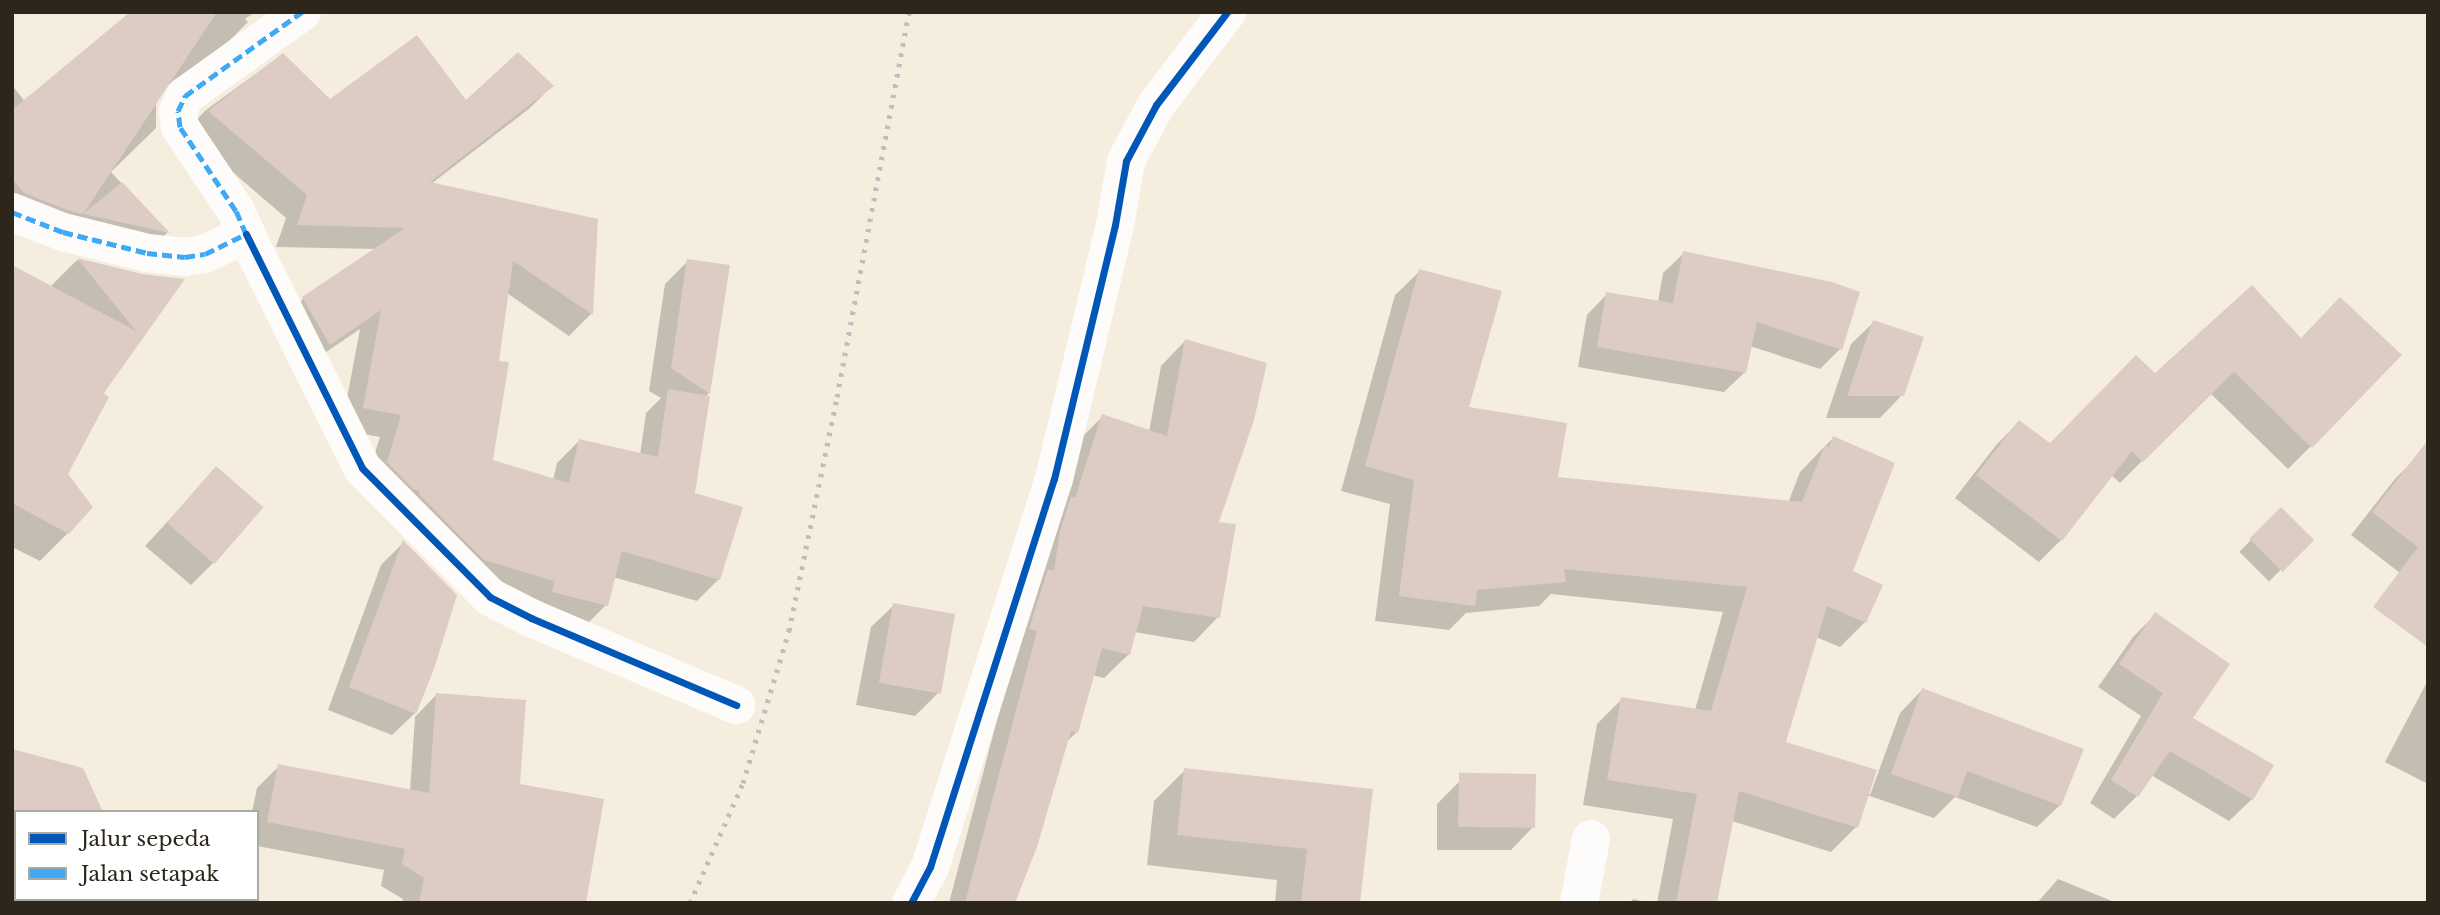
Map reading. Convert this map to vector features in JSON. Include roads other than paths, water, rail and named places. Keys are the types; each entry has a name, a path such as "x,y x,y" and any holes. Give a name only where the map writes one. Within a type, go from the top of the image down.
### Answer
{"street":[{"path":"302,12 185,96 178,111 180,127 236,211 362,468 490,597 531,618 736,705"},
{"path":"911,903 930,867 1054,479 1115,225 1126,161 1156,105 1227,12"},
{"path":"12,212 64,232 147,253 185,257 205,254 246,234"},
{"path":"1579,903 1591,839"}],"railway":[{"path":"690,903 743,783 789,631 837,397 909,12"}]}
